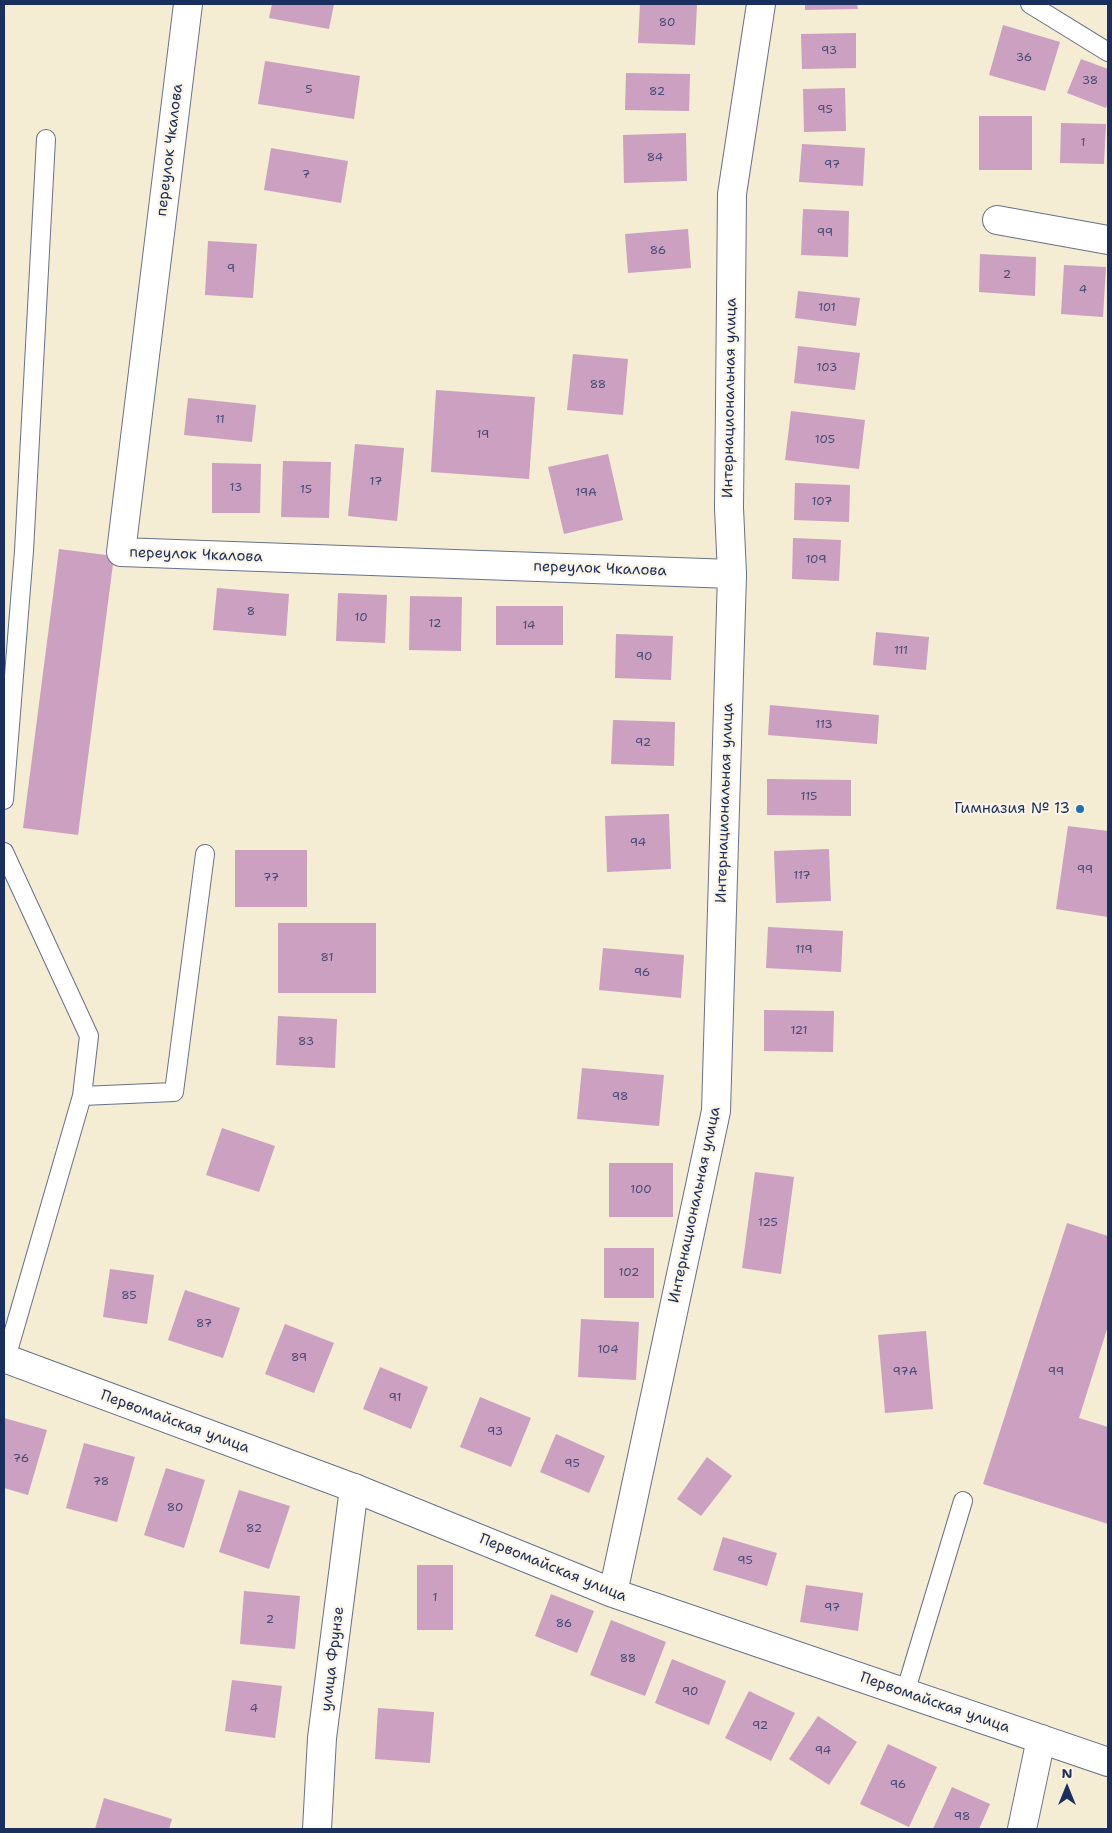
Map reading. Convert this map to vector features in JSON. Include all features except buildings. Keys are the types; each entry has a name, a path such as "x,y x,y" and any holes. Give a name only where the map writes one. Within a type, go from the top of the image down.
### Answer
{"street":[{"name":"переулок Чкалова","path":"188,4 121,552 732,574"},
{"name":"Интернациональная улица","path":"613,1593 716,1111 732,574 729,508 732,194 761,4"},
{"path":"997,220 1108,240"},
{"name":"Первомайская улица","path":"5,1358 354,1488 613,1593 1108,1762"},
{"name":"улица Фрунзе","path":"317,1829 322,1738 354,1488"},
{"path":"1022,1829 1041,1739"}],"lane":[{"path":"1030,4 1108,52"},
{"path":"4,800 24,551 46,139"},
{"path":"4,852 89,1036 82,1096 5,1358"},
{"path":"82,1096 174,1092 205,854"},
{"path":"905,1693 963,1501"}],"place":[{"name":"Гимназия № 13","path":"1080,809"}]}
